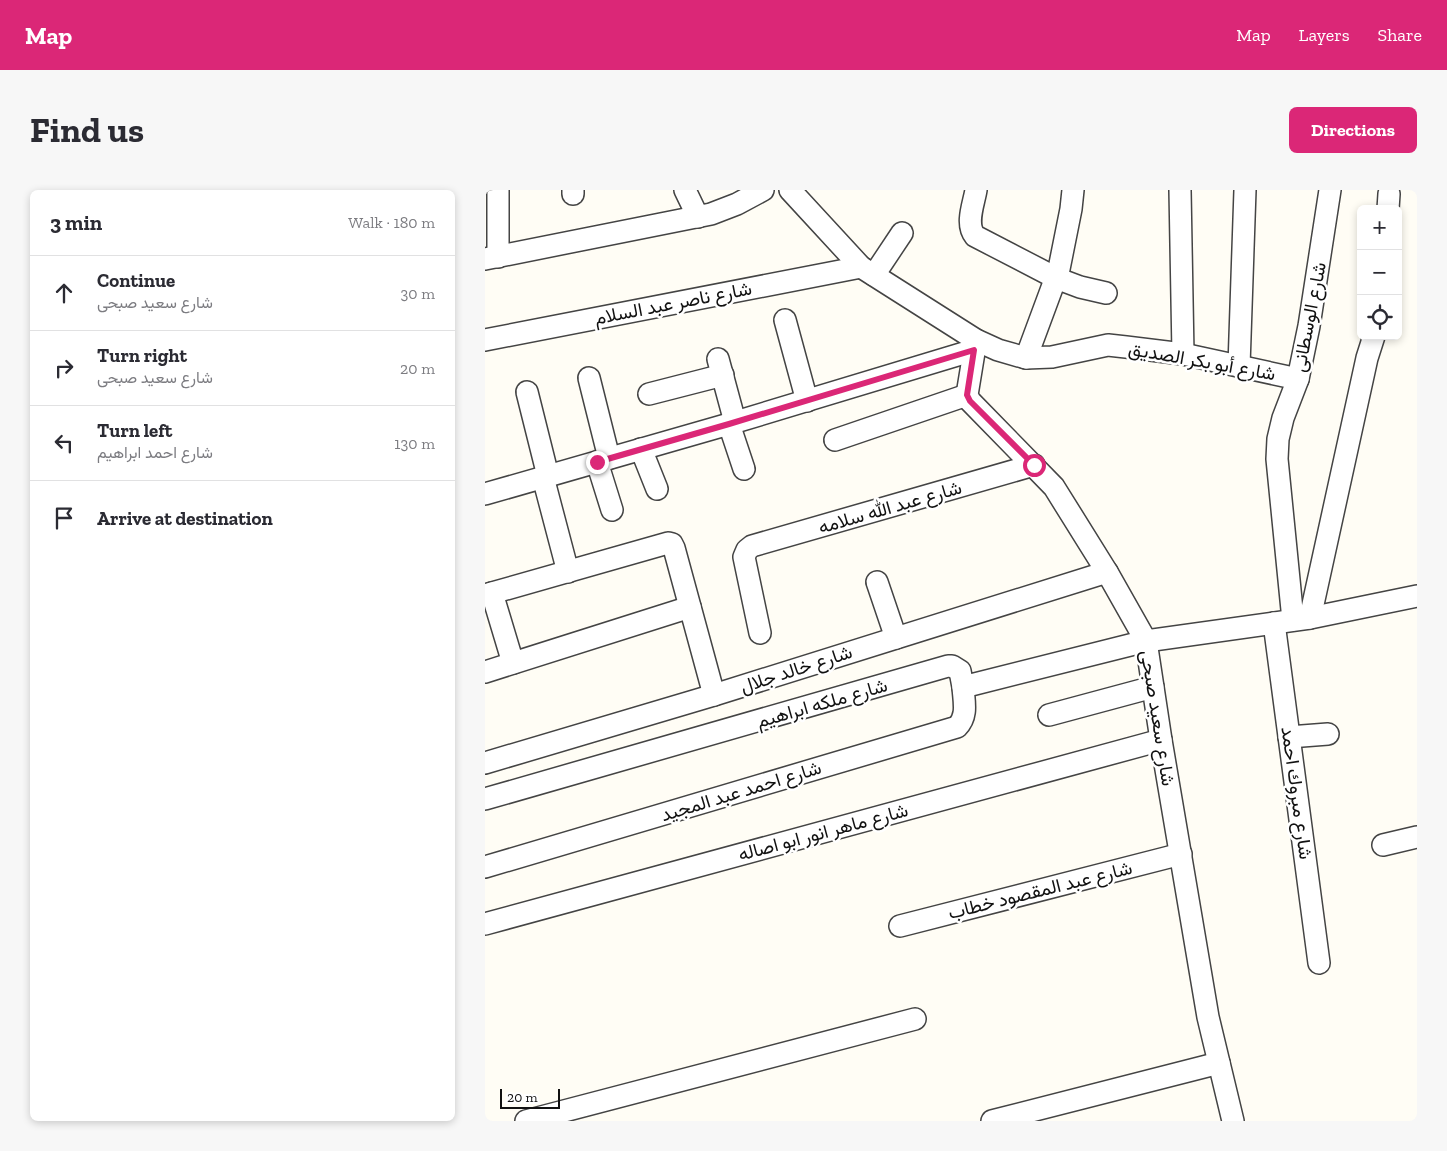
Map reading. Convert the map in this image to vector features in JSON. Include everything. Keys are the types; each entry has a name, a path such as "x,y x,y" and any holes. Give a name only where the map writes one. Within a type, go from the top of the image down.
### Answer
{"street":[{"path":"498,190 491,258 711,214 737,204 763,190"},
{"path":"685,190 698,217"},
{"path":"976,190 970,224 972,232 979,238 1056,278 1106,294"},
{"path":"1026,358 1059,269 1066,240 1073,190"},
{"path":"1180,190 1183,354"},
{"path":"1239,366 1245,190"},
{"name":"شارع الوسطانى","path":"1292,620 1277,459 1278,439 1297,379 1309,326 1330,190"},
{"name":"شارع أبو بكر الصديق","path":"800,194 867,271 975,345 1026,358 1052,357 1108,345 1183,354 1297,379"},
{"path":"867,271 902,233"},
{"name":"شارع ناصر عبد السلام","path":"485,340 867,271"},
{"path":"785,320 807,401"},
{"path":"1292,620 1373,340"},
{"path":"485,494 807,401 975,345 967,395 835,440"},
{"path":"649,394 721,367 732,423 745,469"},
{"path":"589,378 612,510"},
{"path":"527,392 568,572"},
{"name":"شارع سعيد صبحى","path":"967,395 970,401 1054,486 1107,572 1146,641 1208,1017 1233,1121"},
{"path":"641,450 657,489"},
{"name":"شارع عبد الله سلامه","path":"760,633 744,557 747,550 752,546 1034,465"},
{"path":"513,663 487,593 668,543 672,544 674,548 714,695"},
{"name":"شارع خالد جلال","path":"485,763 714,695 1107,572"},
{"path":"877,582 896,638"},
{"path":"963,687 1146,641 1292,620 1417,596"},
{"path":"485,672 690,607"},
{"name":"شارع مبروك احمد","path":"1292,620 1289,737 1319,963"},
{"name":"شارع ملكه ابراهيم","path":"485,799 948,666 952,666 960,671 963,687"},
{"name":"شارع احمد عبد المجيد","path":"485,867 957,727 964,717 963,687"},
{"path":"1049,715 1153,687"},
{"path":"1289,737 1329,734"},
{"name":"شارع ماهر انور ابو اصاله","path":"485,924 1161,740"},
{"path":"1383,846 1417,836"},
{"name":"شارع عبد المقصود خطاب","path":"899,926 1181,854"},
{"path":"526,1121 915,1019"},
{"path":"992,1121 1219,1063"}],"route":[{"path":"597,462 974,350 967,395 970,401 1034,465"}]}
